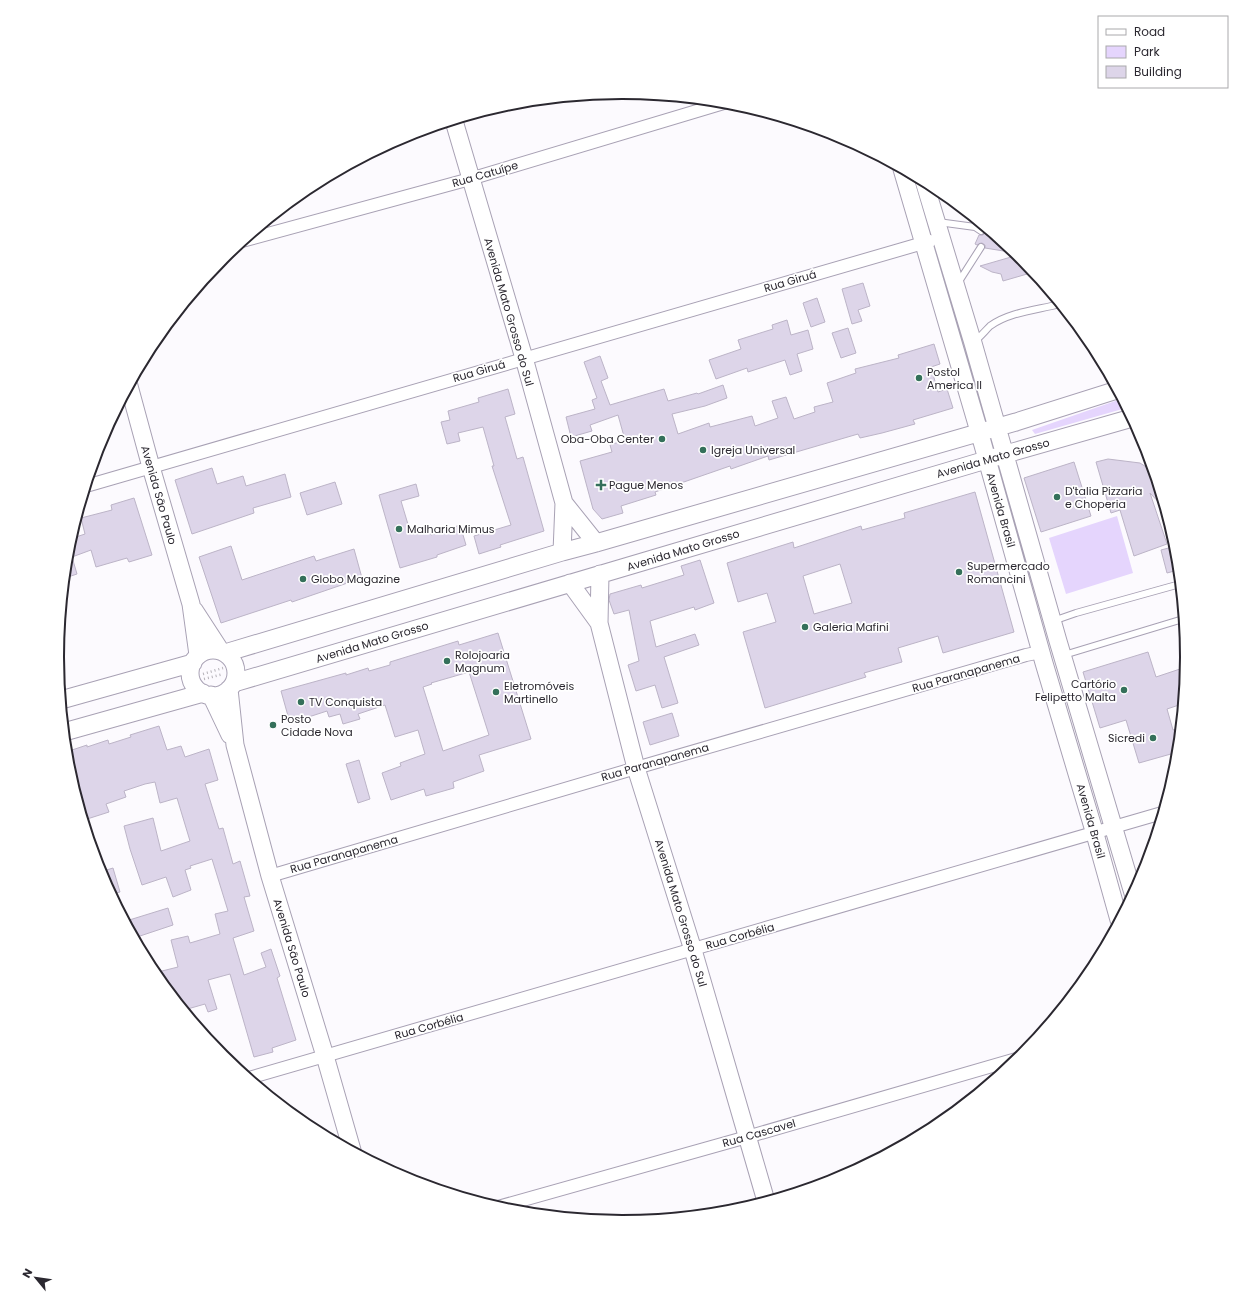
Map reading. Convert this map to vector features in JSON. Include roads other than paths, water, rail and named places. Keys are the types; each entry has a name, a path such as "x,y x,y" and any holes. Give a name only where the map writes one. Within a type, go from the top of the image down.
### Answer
{"main road":[{"name":"Avenida Mato Grosso do Sul","path":"455,125 470,179 524,358 564,503"},
{"name":"Avenida Brasil","path":"904,176 987,460 1040,652 1095,834 1117,913"},
{"name":"Avenida Brasil","path":"927,190 973,343 1062,655 1131,886"},
{"path":"222,652 562,552 596,544 997,428 1112,392"},
{"name":"Avenida São Paulo","path":"131,393 191,604 195,659"},
{"name":"Avenida Mato Grosso","path":"231,686 600,574 1127,420"},
{"path":"564,503 596,544"},
{"path":"562,552 564,503"},
{"path":"599,623 600,574"},
{"path":"570,583 599,623"},
{"name":"Avenida São Paulo","path":"191,604 222,652"},
{"name":"Avenida Mato Grosso do Sul","path":"599,623 636,768 693,950 765,1196"},
{"path":"66,699 195,659 207,650 222,652 231,657 234,663 236,676 231,686 220,695 207,694 69,731"},
{"path":"195,659 191,668 191,680 198,690 207,694"},
{"name":"Avenida São Paulo","path":"231,686 235,745 270,876 350,1144"},
{"name":"Avenida São Paulo","path":"207,694 235,745"}],"street":[{"name":"Rua Catuípe","path":"253,238 470,179 711,107"},
{"name":"Rua Giruá","path":"92,484 940,238"},
{"name":"Rua Paranapanema","path":"270,876 636,768 1040,652"},
{"name":"Rua Corbélia","path":"254,1077 1095,834 1157,815"},
{"name":"Rua Cascavel","path":"511,1203 1006,1062"}],"lane":[{"path":"936,221 975,227 980,231"},
{"path":"956,286 981,247"},
{"path":"973,343 991,326 1002,319 1055,305"},
{"path":"1053,621 1076,613 1175,585"},
{"path":"1062,655 1179,620"}],"place":[{"name":"Postol America II","path":"919,378"},
{"name":"Oba-Oba Center","path":"662,439"},
{"name":"Igreja Universal","path":"703,450"},
{"name":"Pague Menos","path":"601,485"},
{"name":"D'talia Pizzaria e Choperia","path":"1057,497"},
{"name":"Malharia Mimus","path":"399,529"},
{"name":"Supermercado Romancini","path":"959,572"},
{"name":"Globo Magazine","path":"303,579"},
{"name":"Galeria Mafini","path":"805,627"},
{"name":"Rolojoaria Magnum","path":"447,661"},
{"name":"Cartório Felipetto Malta","path":"1124,690"},
{"name":"Eletromóveis Martinello","path":"496,692"},
{"name":"TV Conquista","path":"301,702"},
{"name":"Posto Cidade Nova","path":"273,725"},
{"name":"Sicredi","path":"1153,738"}]}
